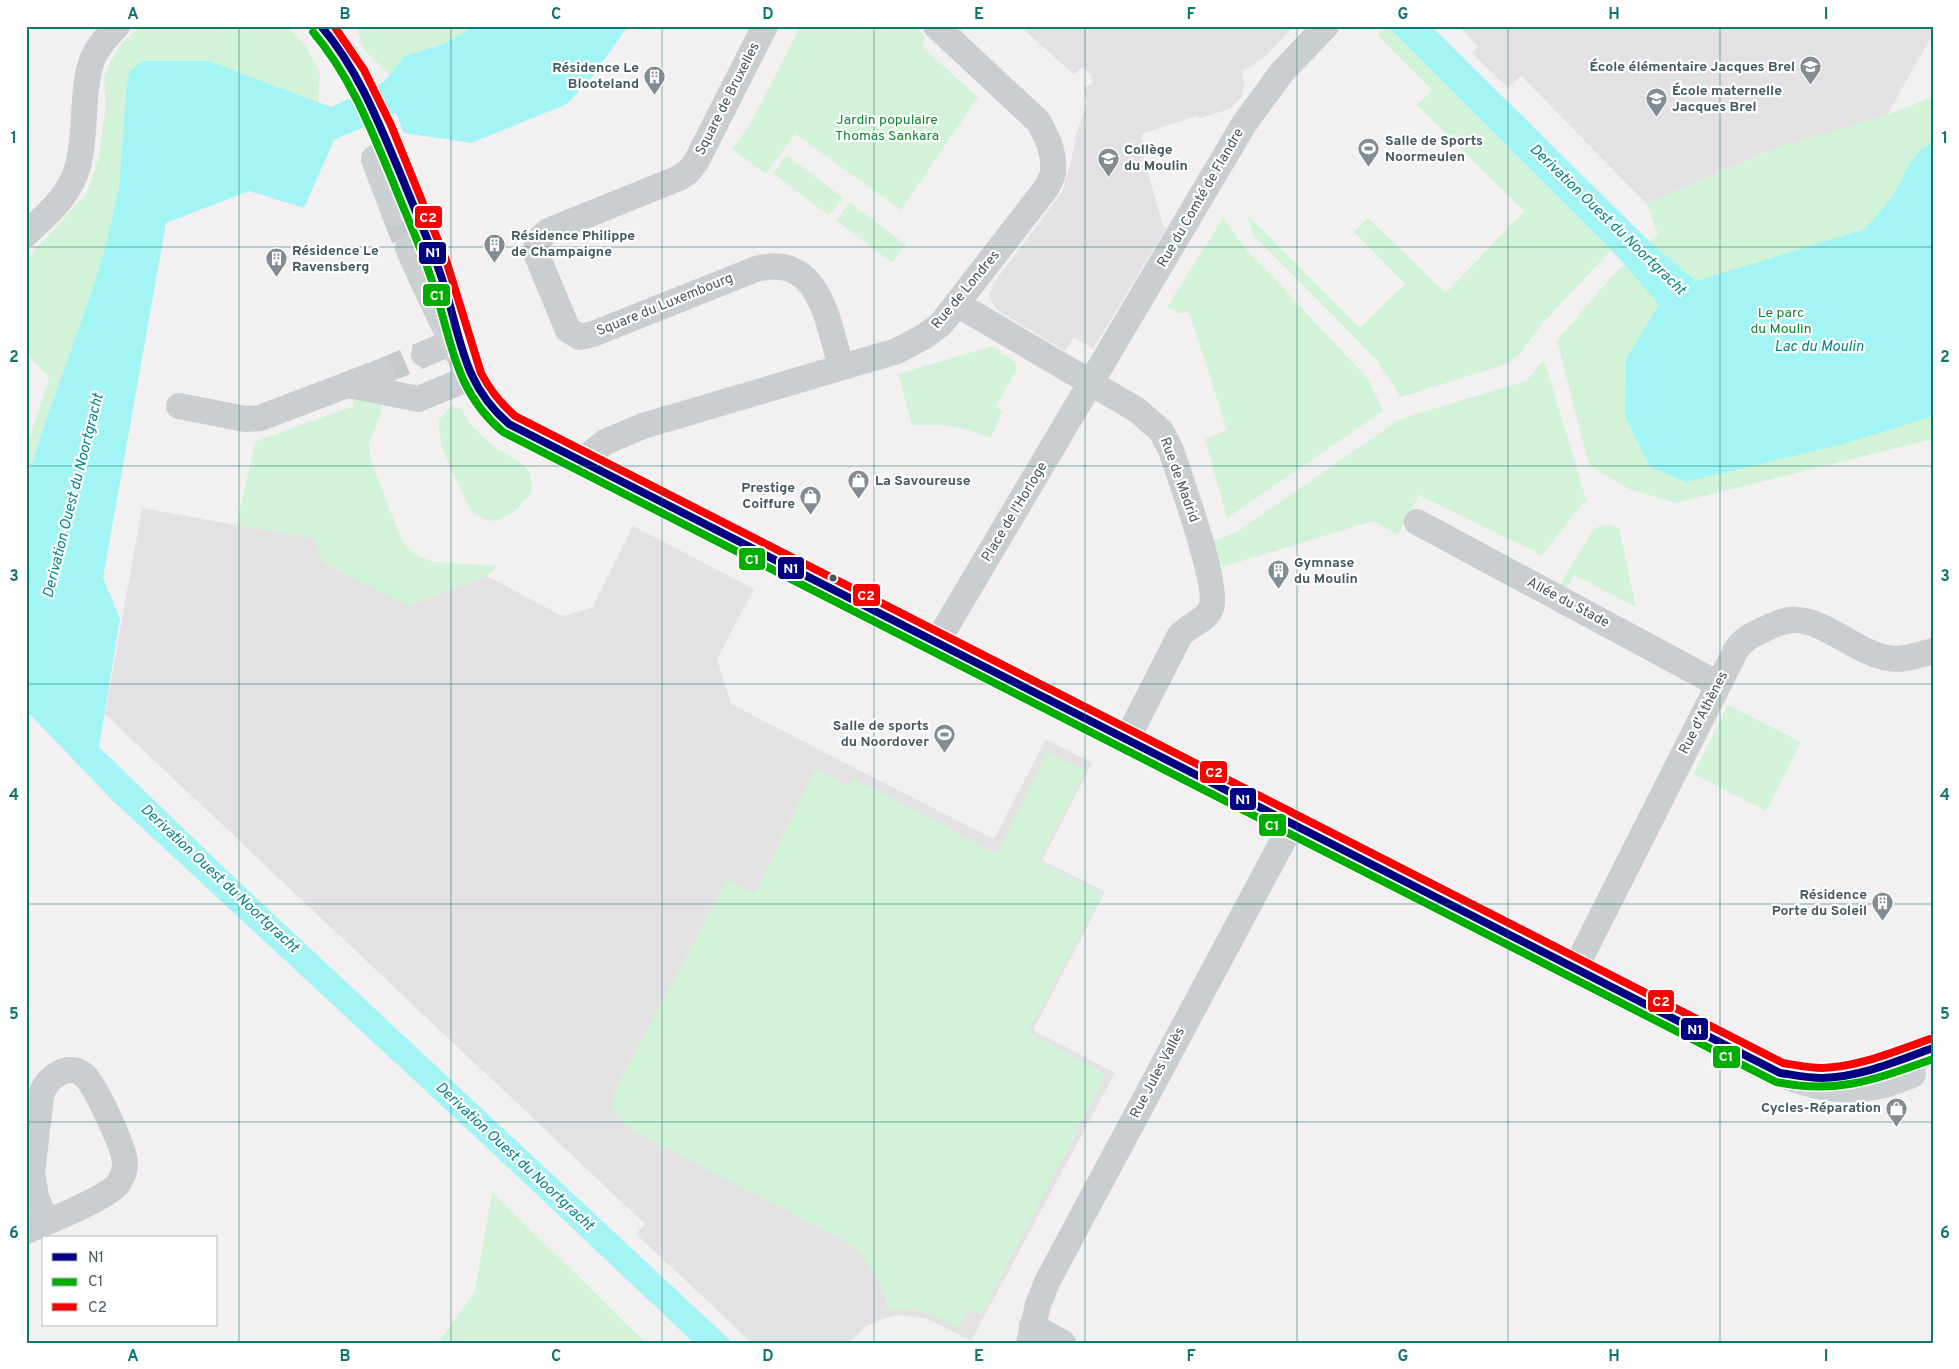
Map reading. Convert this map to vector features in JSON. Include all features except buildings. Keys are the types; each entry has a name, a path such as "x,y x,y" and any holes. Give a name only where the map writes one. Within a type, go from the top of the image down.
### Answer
{"street":[{"path":"26,234 59,202 74,176 80,153 92,60 101,44 117,26"},
{"name":"Square de Bruxelles","path":"689,171 696,162 765,26"},
{"name":"Rue de Londres","path":"582,460 605,442 643,426 897,351 934,330 957,304 1047,187 1053,174 1053,158 1047,136 1035,116 936,26"},
{"name":"Rue du Comté de Flandre","path":"1093,382 1254,108 1282,72 1326,26"},
{"path":"322,27 346,56 357,90 404,209"},
{"name":"Square du Luxembourg","path":"689,171 679,178 553,228 543,234 537,241 536,253 568,330 576,336 584,337 750,271 765,266 783,267 801,274 816,291 841,368"},
{"path":"419,244 441,320 456,341 486,404 500,418 1780,1073 1813,1078 1831,1078 1872,1068 1909,1066"},
{"name":"Rue de Madrid","path":"957,304 1093,382 1145,415 1165,437 1171,450 1204,553 1214,595 1212,606 1207,615 1180,635 1127,739"},
{"path":"424,354 456,341"},
{"path":"179,406 245,419 260,418 381,372"},
{"path":"350,384 418,399 472,377"},
{"name":"Place de l'Horloge","path":"937,642 1093,382"},
{"name":"Allée du Stade","path":"1417,522 1718,684"},
{"name":"Rue d'Athènes","path":"1575,969 1718,684 1740,644 1754,634 1786,621 1795,620 1814,624 1875,655 1886,658 1907,658 1933,651"},
{"name":"Rue Jules Vallès","path":"1063,1343 1030,1334 1047,1282 1292,824"},
{"path":"65,1071 81,1073 88,1081 111,1125 122,1152 124,1169 122,1177 111,1191 36,1227 36,1197 32,1173 41,1096 46,1084 55,1075 65,1071"}],"shaded area":[{"name":"Collège du Moulin","path":"1020,26 1294,26 1267,55 1242,72 1243,92 1230,109 1200,118 1197,116 1141,134 1145,146 1141,148 1163,226 1166,228 1093,349 1074,337 1065,351 997,310 989,297 993,284 1062,192 1071,162 1076,135 1087,103 1083,87 1092,84 1091,75 1082,67 1074,75"},
{"path":"1459,26 1933,26 1933,34 1887,115 1766,152 1647,204 1521,76 1508,88 1472,53 1478,47"},
{"path":"142,508 314,539 409,606 487,576 562,616 592,608 633,526 754,589 717,659 731,704 847,764 994,839 1046,739 1092,763 1042,860 1105,892 1033,1030 1115,1073 971,1341 928,1319 901,1315 889,1317 868,1325 848,1343 752,1343 636,1234 645,1224 105,714"}],"green space":[{"path":"140,26 286,26 307,48 320,73 318,102 209,61 126,93 119,187 106,245 26,483 26,448 49,378 26,353 26,260 86,194 98,161 106,107 104,76 118,48"},
{"path":"356,26 474,26 446,43 405,56 390,75 363,49"},
{"name":"Jardin populaire Thomas Sankara","path":"800,26 916,26 925,37 922,47 978,97 901,210 795,134 766,174 732,149 750,125"},
{"path":"1385,26 1611,250 1542,324 1520,354 1504,365 1401,397 1375,358 1253,235 1246,213 1360,328 1405,284 1354,232 1368,218 1446,293 1524,211 1417,105 1432,90 1377,35"},
{"name":"Le parc du Moulin","path":"1933,97 1933,439 1675,503 1629,489 1589,465 1557,340 1616,272 1658,234 1647,204 1779,147 1886,115"},
{"path":"787,155 843,198 829,216 773,173"},
{"path":"850,202 906,245 892,263 836,220"},
{"path":"1223,218 1250,254 1368,379 1383,411 1227,518 1205,439 1227,430 1189,312 1177,313 1167,307"},
{"path":"992,346 1013,360 1017,369 996,406 1002,411 991,438 953,427 912,425 898,374"},
{"path":"1544,360 1587,502 1583,503 1542,555 1419,495 1398,535 1373,521 1222,567 1214,541 1238,531 1400,419 1526,381"},
{"path":"352,394 382,399 381,412 369,443 370,458 399,534 407,548 419,557 436,562 497,566 487,576 409,606 324,564 314,539 236,525 256,441 354,406"},
{"path":"451,406 461,409 473,427 493,446 525,466 530,474 531,493 515,511 501,519 490,521 470,510 442,448 439,420"},
{"path":"1610,524 1619,528 1636,607 1574,575 1564,592 1558,588 1593,530"},
{"path":"1728,705 1801,742 1766,811 1693,774"},
{"path":"1047,752 1085,771 1039,861 1102,894 1028,1032 1106,1075 981,1315 970,1309 958,1328 938,1317 910,1309 889,1311 882,1287 862,1254 841,1239 631,1130 616,1116 613,1102 616,1088 727,880 755,894 815,769 849,787 853,778 997,854"},
{"path":"492,1192 646,1343 438,1343 475,1292"}],"water":[{"name":"Derivation Ouest du Noortgracht","path":"474,26 628,26 592,77 567,104 471,143 404,133 396,113 334,140 304,208 249,191 166,223 103,578 120,619 99,747 239,882 733,1343 694,1343 496,1156 111,799 26,710 26,483 106,245 119,187 129,72 142,61 209,61 331,107 384,82 405,56 446,43"},
{"name":"Lac du Moulin","path":"1387,26 1431,26 1650,242 1696,281 1865,229 1894,195 1909,164 1921,150 1933,141 1933,416 1843,444 1686,482 1650,467 1625,416 1626,359 1659,305 1618,257"}],"tunnel":[{"path":"413,206 428,241"},
{"path":"395,212 409,248"},
{"path":"381,372 424,354"},
{"path":"1906,1057 1932,1048"}],"transit line":[{"name":"N1","path":"321,26 335,44 358,81 386,140 438,266 459,339 472,375 481,392 493,408 509,424 1780,1073 1822,1078 1851,1075 1879,1068 1933,1048"},
{"name":"C2","path":"334,26 364,70 391,125 446,260 481,373 496,396 515,416 1783,1063 1822,1068 1850,1065 1877,1058 1930,1039"},
{"name":"C1","path":"313,32 349,85 377,143 428,268 456,362 464,381 486,416 503,432 1776,1082 1798,1086 1838,1086 1893,1073 1933,1059"}],"place":[{"name":"École élémentaire Jacques Brel","path":"1811,86"},
{"name":"Résidence Le Blooteland","path":"655,95"},
{"name":"École maternelle Jacques Brel","path":"1656,118"},
{"name":"Salle de Sports Noormeulen","path":"1369,168"},
{"name":"Collège du Moulin","path":"1108,177"},
{"name":"Résidence Philippe de Champaigne","path":"495,263"},
{"name":"Résidence Le Ravensberg","path":"276,278"},
{"name":"La Savoureuse","path":"859,500"},
{"name":"Prestige Coiffure","path":"811,515"},
{"name":"Gymnase du Moulin","path":"1278,590"},
{"name":"Salle de sports du Noordover","path":"945,753"},
{"name":"Résidence Porte du Soleil","path":"1883,922"},
{"name":"Cycles-Réparation","path":"1897,1127"}]}
